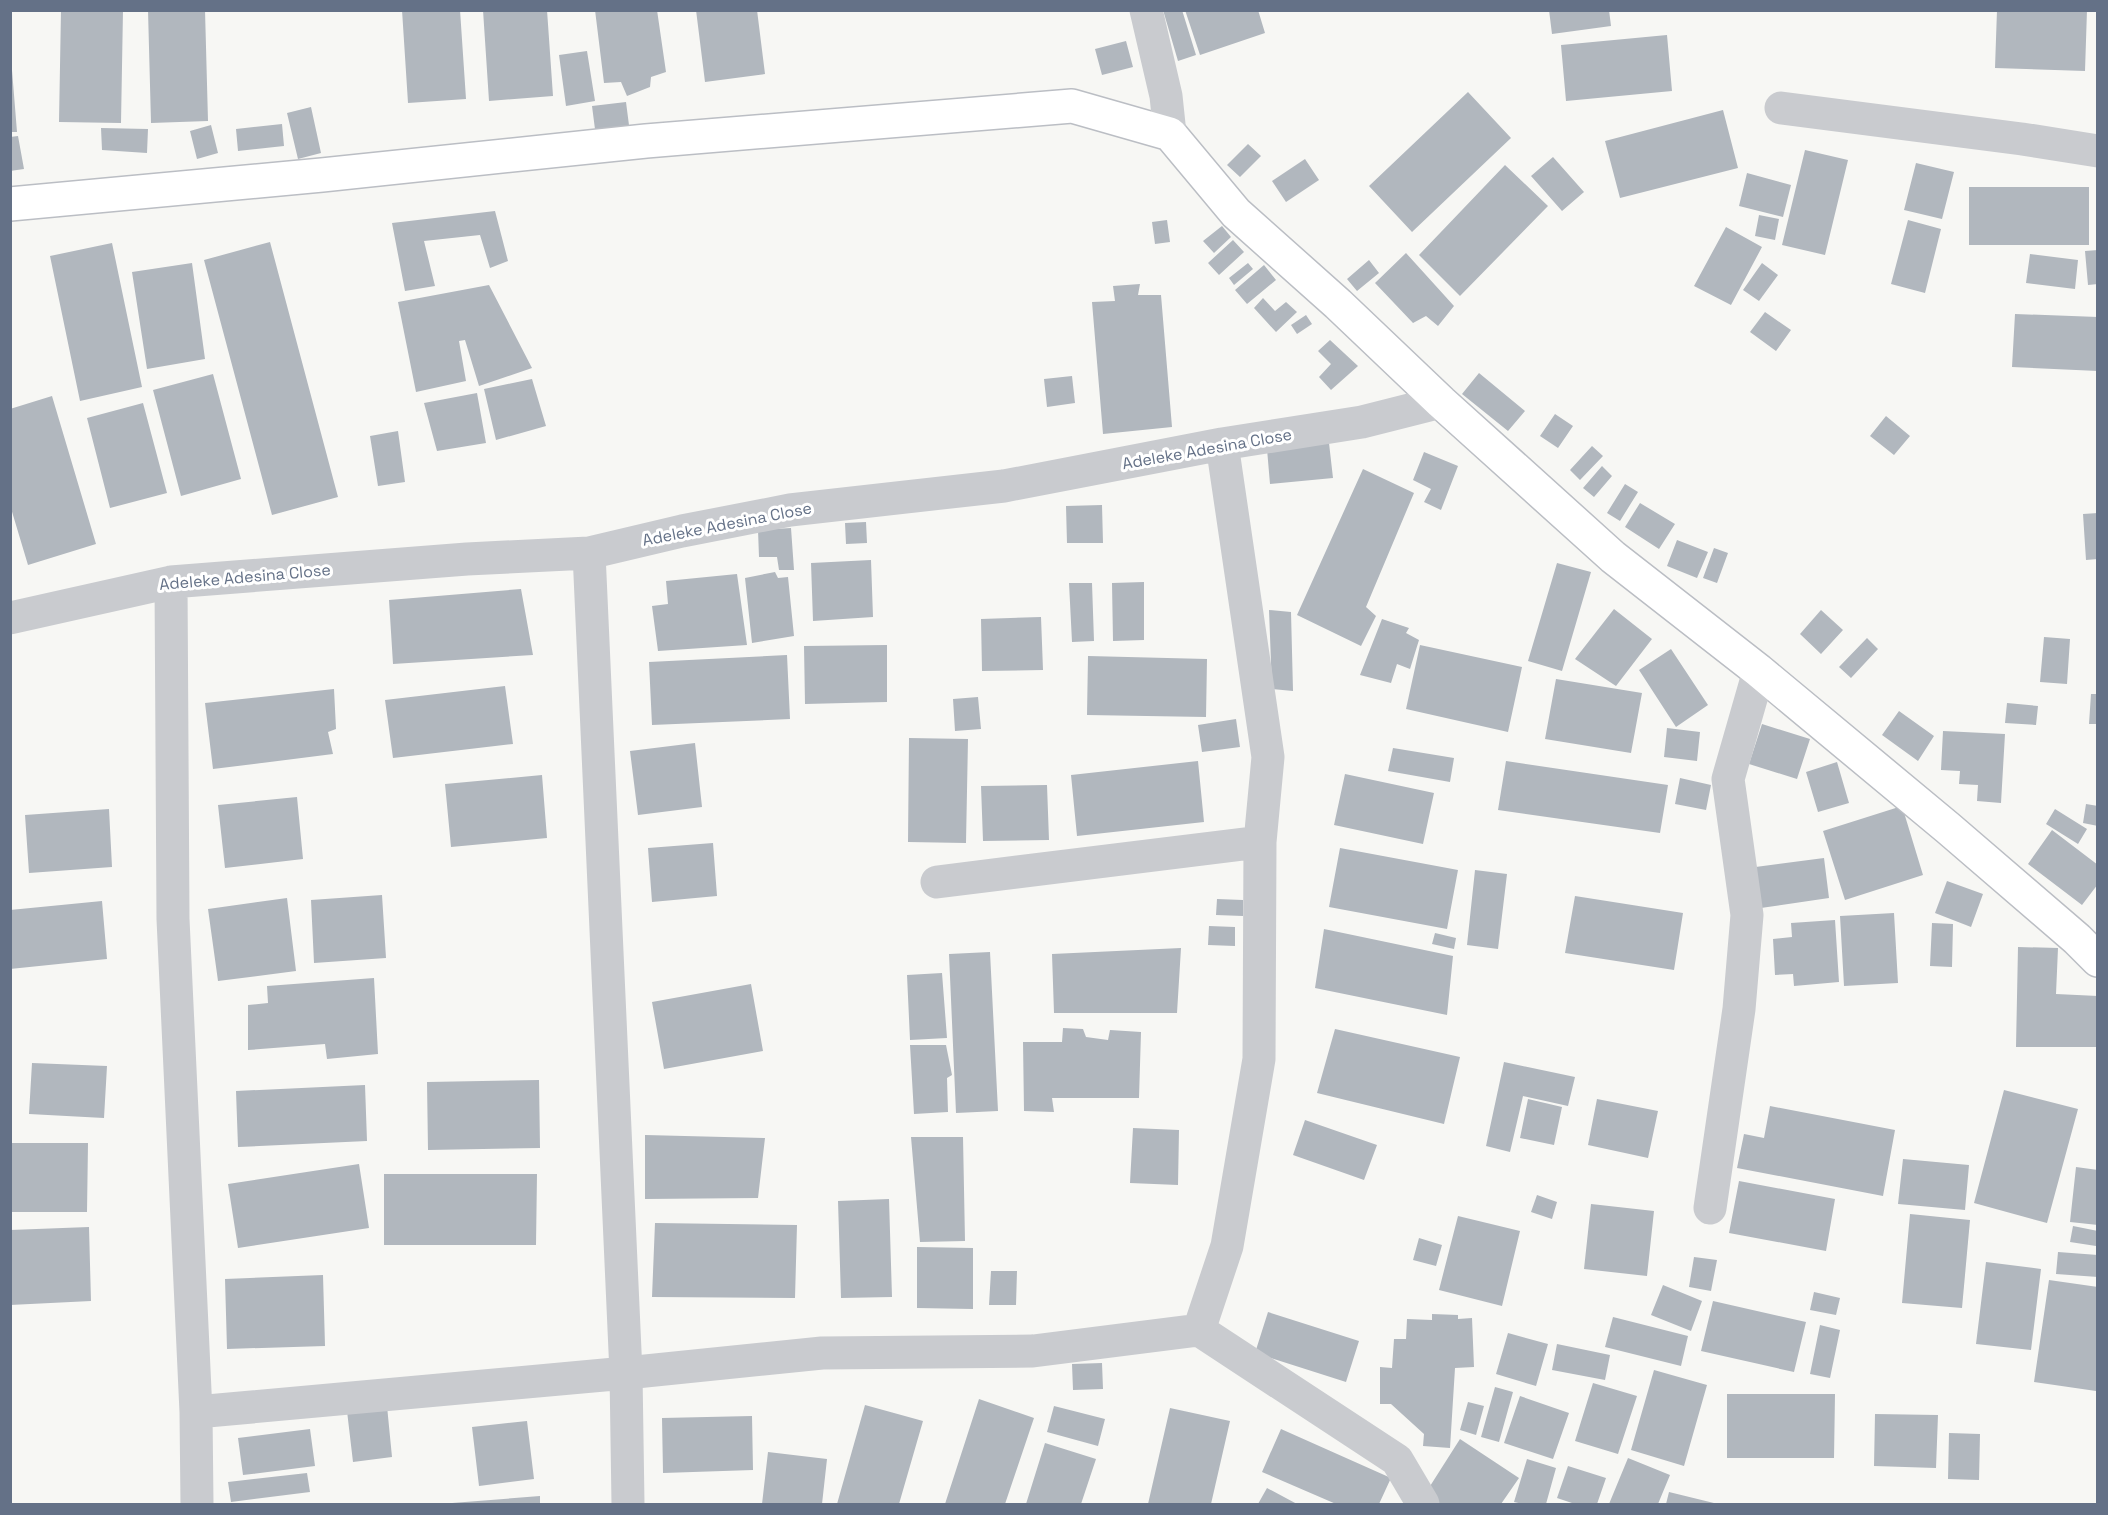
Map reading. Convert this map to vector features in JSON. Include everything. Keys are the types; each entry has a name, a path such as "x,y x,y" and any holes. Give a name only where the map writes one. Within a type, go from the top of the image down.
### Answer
{"street":[{"path":"1146,10 1166,96 1170,134 1236,213 1613,557 1759,671 1948,828 2077,939 2097,960"},
{"path":"10,204 322,175 646,141 1072,106 1170,134"},
{"path":"1781,108 2097,151"},
{"name":"Adeleke Adesina Close","path":"10,618 171,582 455,560 589,553 682,531 790,510 1004,486 1222,444 1351,424 1441,402"},
{"path":"1199,1330 1227,1246 1259,1059 1260,842 1268,757 1222,444"},
{"path":"589,553 626,1373 628,1504"},
{"path":"171,582 172,919 196,1412 198,1504"},
{"path":"1710,1208 1740,1009 1747,915 1728,779 1759,671"},
{"path":"937,882 1260,842"},
{"path":"196,1412 822,1353 1033,1351 1199,1330 1396,1460 1423,1504"}],"building":[{"path":"61,10 123,10 121,123 59,122"},
{"path":"148,10 205,10 208,121 151,123"},
{"path":"402,10 460,10 466,99 408,103"},
{"path":"483,10 547,10 553,96 489,101"},
{"path":"595,10 657,10 666,72 651,77 650,87 627,96 621,82 604,83"},
{"path":"696,10 757,10 765,74 705,82"},
{"path":"1163,10 1182,10 1196,55 1178,61"},
{"path":"1185,10 1258,10 1265,33 1200,55"},
{"path":"1549,10 1609,10 1611,26 1552,34"},
{"path":"1997,10 2087,10 2085,71 1995,68"},
{"path":"1667,35 1672,91 1566,101 1561,45"},
{"path":"1126,41 1133,67 1102,75 1095,49"},
{"path":"587,51 595,101 566,106 559,55"},
{"path":"10,70 12,70 17,132 10,132"},
{"path":"1468,92 1511,138 1412,232 1369,186"},
{"path":"626,102 630,133 596,137 592,106"},
{"path":"311,107 321,153 298,159 287,113"},
{"path":"1723,110 1738,168 1620,198 1605,141"},
{"path":"282,124 284,146 238,151 236,129"},
{"path":"211,125 218,153 197,159 190,131"},
{"path":"101,128 148,129 147,153 102,150"},
{"path":"18,136 24,169 10,171 10,137"},
{"path":"1248,144 1261,156 1240,177 1227,165"},
{"path":"1805,150 1848,160 1825,255 1782,245"},
{"path":"1553,157 1584,192 1562,211 1531,176"},
{"path":"1305,159 1319,180 1286,202 1272,181"},
{"path":"1916,163 1954,172 1942,219 1904,210"},
{"path":"1505,165 1548,206 1460,296 1419,255"},
{"path":"1747,173 1791,185 1783,217 1739,206"},
{"path":"1969,187 2089,187 2089,245 1969,245"},
{"path":"495,211 508,261 490,268 480,235 424,241 435,286 405,291 392,223"},
{"path":"1759,215 1779,219 1775,240 1755,236"},
{"path":"1167,220 1170,242 1155,244 1152,222"},
{"path":"1908,220 1941,229 1925,293 1891,284"},
{"path":"1222,226 1231,237 1214,253 1203,241"},
{"path":"1726,227 1762,247 1731,305 1694,286"},
{"path":"1233,240 1244,252 1219,275 1208,263"},
{"path":"270,242 338,497 272,515 204,260"},
{"path":"112,243 142,387 80,401 50,256"},
{"path":"2098,250 2098,284 2088,285 2085,251"},
{"path":"1406,253 1454,306 1438,326 1426,316 1413,323 1375,283"},
{"path":"2030,254 2078,260 2075,289 2026,283"},
{"path":"1369,260 1379,273 1357,291 1347,279"},
{"path":"192,263 205,359 147,369 132,272"},
{"path":"1248,263 1253,269 1234,285 1229,278"},
{"path":"1762,263 1778,275 1759,301 1743,290"},
{"path":"1264,265 1276,280 1247,304 1235,290"},
{"path":"1140,284 1138,295 1161,295 1172,427 1103,434 1092,302 1115,301 1113,286"},
{"path":"489,285 532,368 479,386 465,340 459,341 466,381 416,392 398,302"},
{"path":"1263,298 1275,311 1286,302 1297,312 1276,332 1254,308"},
{"path":"1765,312 1791,330 1776,351 1750,332"},
{"path":"2015,314 2098,317 2098,371 2012,367"},
{"path":"1306,315 1312,324 1297,334 1291,325"},
{"path":"1330,340 1358,366 1331,390 1319,377 1331,364 1318,351"},
{"path":"1479,373 1525,411 1508,431 1462,394"},
{"path":"213,374 241,479 181,496 153,390"},
{"path":"1072,376 1075,403 1047,407 1044,379"},
{"path":"532,379 546,426 496,440 484,389"},
{"path":"477,393 486,443 437,451 424,403"},
{"path":"52,396 96,544 28,565 10,505 10,409"},
{"path":"143,403 167,493 110,508 87,418"},
{"path":"1555,414 1573,426 1558,448 1540,436"},
{"path":"1886,416 1910,436 1894,455 1870,436"},
{"path":"398,431 405,482 378,486 370,436"},
{"path":"1329,443 1333,478 1270,484 1267,449"},
{"path":"1592,446 1603,456 1580,480 1570,470"},
{"path":"1424,452 1458,466 1441,510 1424,502 1431,489 1413,480"},
{"path":"1602,466 1612,476 1594,497 1583,488"},
{"path":"1363,469 1414,493 1366,607 1376,616 1361,646 1297,615"},
{"path":"1625,484 1638,492 1620,521 1607,513"},
{"path":"1640,503 1675,524 1659,549 1625,527"},
{"path":"1102,505 1103,543 1067,543 1066,506"},
{"path":"2098,513 2098,559 2086,560 2083,514"},
{"path":"866,522 867,543 846,544 845,523"},
{"path":"791,528 794,570 779,570 777,557 759,557 758,530"},
{"path":"1677,540 1708,552 1697,578 1667,566"},
{"path":"1714,548 1728,553 1717,583 1703,578"},
{"path":"871,560 873,617 813,621 811,563"},
{"path":"1557,563 1591,572 1562,671 1528,661"},
{"path":"775,572 778,578 788,577 794,636 752,643 745,578"},
{"path":"737,574 747,645 658,651 652,606 668,604 666,581"},
{"path":"1144,582 1144,640 1113,641 1112,583"},
{"path":"1069,583 1092,583 1094,641 1072,642"},
{"path":"521,589 533,655 393,664 389,600"},
{"path":"1614,609 1652,639 1616,686 1575,659"},
{"path":"1269,610 1291,612 1293,691 1272,689"},
{"path":"1821,610 1843,630 1821,654 1800,634"},
{"path":"1041,617 1043,670 982,671 981,619"},
{"path":"1382,619 1409,628 1406,633 1419,640 1410,669 1397,664 1391,683 1360,675"},
{"path":"2044,637 2070,639 2067,684 2040,682"},
{"path":"1867,638 1878,649 1851,678 1839,667"},
{"path":"887,645 887,702 805,704 804,646"},
{"path":"1420,645 1522,667 1508,732 1406,709"},
{"path":"1671,649 1708,705 1676,727 1639,670"},
{"path":"787,655 790,719 652,725 649,662"},
{"path":"1088,656 1207,659 1206,717 1087,715"},
{"path":"1556,679 1642,693 1631,753 1545,739"},
{"path":"505,686 513,744 393,758 385,700"},
{"path":"334,689 336,729 328,732 333,754 213,769 205,703"},
{"path":"2091,694 2098,694 2098,724 2089,724"},
{"path":"978,697 981,729 955,731 953,699"},
{"path":"2007,703 2038,706 2036,725 2005,723"},
{"path":"1899,711 1934,736 1918,761 1882,735"},
{"path":"1236,719 1240,747 1202,752 1198,725"},
{"path":"1762,724 1810,739 1797,779 1749,764"},
{"path":"1667,728 1700,732 1697,761 1664,757"},
{"path":"1943,731 2005,734 2001,803 1977,801 1978,785 1959,784 1960,771 1941,770"},
{"path":"909,738 968,739 966,843 908,842"},
{"path":"695,743 702,807 638,815 630,751"},
{"path":"1393,748 1454,758 1450,782 1388,771"},
{"path":"1198,761 1204,822 1077,836 1071,775"},
{"path":"1506,761 1668,785 1660,833 1498,810"},
{"path":"1837,762 1849,803 1818,812 1806,772"},
{"path":"1345,774 1434,793 1423,844 1334,825"},
{"path":"542,775 547,838 451,847 445,784"},
{"path":"1680,778 1711,785 1706,810 1675,804"},
{"path":"1047,785 1049,840 983,841 981,786"},
{"path":"297,797 303,859 225,868 218,805"},
{"path":"2086,804 2098,806 2098,826 2083,823"},
{"path":"1902,806 1923,875 1845,900 1823,831"},
{"path":"109,809 112,867 29,873 25,815"},
{"path":"2055,809 2087,829 2078,844 2046,824"},
{"path":"2052,830 2098,865 2098,884 2082,905 2028,864"},
{"path":"713,843 717,896 652,902 648,848"},
{"path":"1340,848 1458,870 1447,929 1329,907"},
{"path":"1824,858 1829,898 1754,909 1748,868"},
{"path":"1475,870 1507,874 1498,949 1467,945"},
{"path":"1947,881 1983,894 1971,927 1935,913"},
{"path":"382,895 386,958 314,963 311,900"},
{"path":"1575,896 1683,913 1674,970 1565,953"},
{"path":"287,898 296,971 218,981 208,909"},
{"path":"1217,899 1243,900 1243,916 1216,915"},
{"path":"102,901 107,959 10,969 10,910"},
{"path":"1894,913 1898,983 1844,986 1840,916"},
{"path":"1835,920 1839,982 1794,986 1793,974 1775,975 1773,939 1792,937 1791,923"},
{"path":"1932,923 1953,924 1952,967 1930,966"},
{"path":"1209,926 1235,927 1235,946 1208,945"},
{"path":"1324,929 1453,956 1447,1015 1315,988"},
{"path":"1435,933 1456,938 1454,949 1432,944"},
{"path":"2018,947 2058,948 2056,994 2098,996 2098,1047 2016,1047"},
{"path":"1181,948 1177,1013 1054,1013 1052,954"},
{"path":"990,952 998,1111 956,1113 949,954"},
{"path":"942,973 947,1038 910,1040 907,975"},
{"path":"374,978 378,1054 327,1059 325,1044 248,1050 248,1005 268,1003 267,986"},
{"path":"751,984 763,1051 664,1069 652,1002"},
{"path":"1063,1028 1083,1029 1086,1037 1108,1040 1110,1030 1141,1032 1139,1098 1052,1098 1054,1112 1024,1111 1023,1042 1062,1042"},
{"path":"1335,1029 1460,1057 1444,1124 1317,1093"},
{"path":"910,1045 946,1045 952,1075 947,1078 948,1112 914,1114"},
{"path":"1504,1062 1575,1077 1568,1106 1523,1096 1510,1152 1486,1146"},
{"path":"32,1063 107,1066 104,1118 29,1114"},
{"path":"539,1080 540,1148 428,1150 427,1082"},
{"path":"365,1085 367,1141 238,1147 236,1091"},
{"path":"2004,1090 2078,1109 2047,1223 1974,1203"},
{"path":"1528,1099 1562,1107 1554,1145 1520,1138"},
{"path":"1597,1099 1658,1111 1648,1158 1588,1145"},
{"path":"1770,1106 1895,1130 1883,1196 1737,1168 1744,1134 1764,1138"},
{"path":"1305,1120 1377,1145 1364,1180 1293,1155"},
{"path":"1133,1128 1179,1130 1178,1185 1130,1183"},
{"path":"645,1135 765,1138 758,1198 645,1199"},
{"path":"911,1137 963,1137 965,1241 920,1242"},
{"path":"10,1143 88,1143 87,1212 10,1212"},
{"path":"1903,1159 1969,1165 1965,1210 1898,1204"},
{"path":"359,1164 369,1228 238,1248 228,1184"},
{"path":"2076,1167 2098,1170 2098,1225 2070,1222"},
{"path":"384,1174 537,1174 536,1245 384,1245"},
{"path":"1739,1181 1835,1199 1826,1251 1729,1233"},
{"path":"1537,1195 1557,1202 1552,1219 1531,1212"},
{"path":"889,1199 892,1297 841,1298 838,1201"},
{"path":"1591,1204 1654,1211 1647,1276 1584,1269"},
{"path":"1910,1214 1970,1220 1962,1308 1902,1303"},
{"path":"1458,1216 1520,1231 1502,1306 1439,1290"},
{"path":"655,1223 797,1225 795,1298 652,1297"},
{"path":"2073,1226 2098,1231 2096,1246 2070,1242"},
{"path":"89,1227 91,1301 10,1305 10,1230"},
{"path":"1419,1238 1442,1245 1436,1266 1413,1260"},
{"path":"917,1247 973,1248 973,1309 917,1308"},
{"path":"2058,1252 2098,1255 2098,1277 2056,1274"},
{"path":"1694,1257 1717,1260 1711,1291 1689,1287"},
{"path":"1986,1262 2041,1269 2031,1350 1976,1344"},
{"path":"991,1271 1017,1271 1016,1305 989,1305"},
{"path":"323,1275 325,1346 227,1349 225,1279"},
{"path":"2049,1280 2098,1287 2096,1391 2034,1382"},
{"path":"1663,1285 1702,1301 1691,1331 1651,1315"},
{"path":"1814,1292 1840,1298 1836,1315 1810,1310"},
{"path":"1713,1301 1806,1322 1794,1372 1701,1351"},
{"path":"1268,1312 1359,1341 1346,1382 1255,1353"},
{"path":"1432,1314 1458,1315 1458,1319 1472,1318 1474,1367 1455,1368 1450,1448 1423,1446 1424,1434 1391,1404 1380,1404 1380,1367 1392,1368 1394,1339 1406,1339 1407,1319 1432,1320"},
{"path":"1613,1317 1688,1336 1681,1366 1605,1347"},
{"path":"1820,1325 1840,1330 1830,1378 1810,1374"},
{"path":"1508,1333 1548,1344 1536,1386 1496,1374"},
{"path":"1557,1344 1610,1355 1605,1380 1552,1370"},
{"path":"1102,1363 1103,1389 1073,1390 1072,1364"},
{"path":"1654,1370 1707,1385 1684,1466 1631,1450"},
{"path":"1593,1383 1637,1396 1618,1454 1575,1441"},
{"path":"1495,1387 1513,1392 1499,1442 1481,1437"},
{"path":"1727,1394 1835,1394 1834,1458 1727,1458"},
{"path":"1520,1396 1569,1413 1553,1459 1504,1443"},
{"path":"979,1399 1034,1418 1005,1504 945,1504"},
{"path":"1468,1402 1484,1406 1476,1435 1460,1430"},
{"path":"865,1405 923,1421 899,1504 837,1504"},
{"path":"387,1406 392,1457 353,1462 347,1411"},
{"path":"1054,1406 1105,1419 1098,1446 1047,1432"},
{"path":"1170,1408 1230,1421 1211,1504 1148,1504"},
{"path":"1875,1414 1938,1415 1936,1468 1874,1466"},
{"path":"752,1416 753,1470 663,1473 662,1418"},
{"path":"527,1421 534,1479 479,1486 472,1427"},
{"path":"310,1429 315,1466 243,1475 238,1438"},
{"path":"1281,1429 1391,1478 1379,1504 1336,1504 1262,1472"},
{"path":"1949,1433 1980,1434 1979,1480 1948,1479"},
{"path":"1460,1439 1519,1478 1501,1504 1440,1504 1425,1494"},
{"path":"1045,1443 1096,1459 1081,1504 1026,1504"},
{"path":"768,1452 827,1459 822,1504 762,1504"},
{"path":"1628,1458 1670,1475 1658,1504 1609,1504"},
{"path":"1527,1459 1556,1468 1546,1504 1514,1502"},
{"path":"1568,1466 1606,1478 1597,1504 1575,1504 1557,1498"},
{"path":"307,1473 310,1492 231,1502 228,1482"},
{"path":"1267,1488 1297,1504 1258,1504"},
{"path":"1669,1492 1718,1504 1666,1504"},
{"path":"540,1496 540,1504 452,1504 452,1503"}]}
